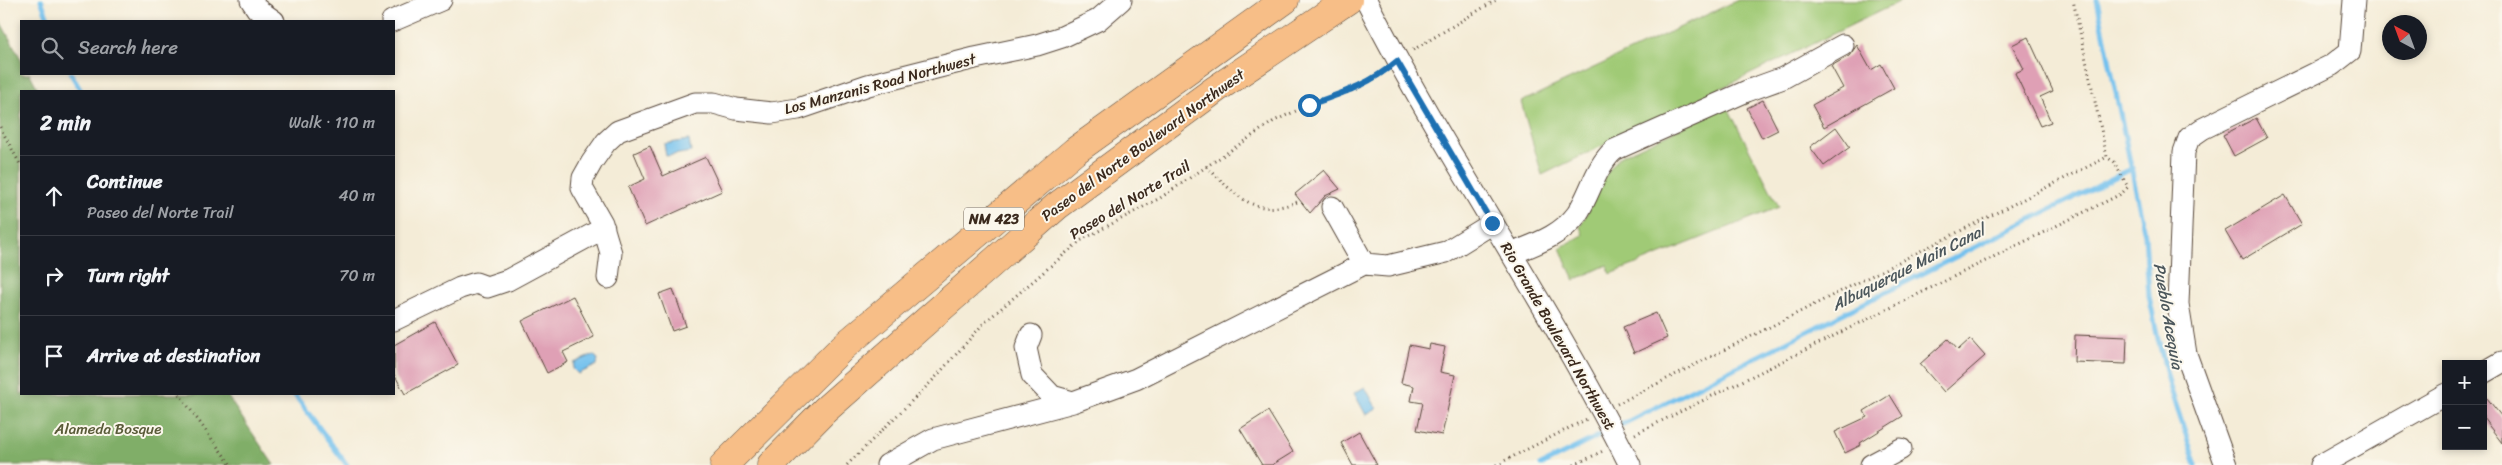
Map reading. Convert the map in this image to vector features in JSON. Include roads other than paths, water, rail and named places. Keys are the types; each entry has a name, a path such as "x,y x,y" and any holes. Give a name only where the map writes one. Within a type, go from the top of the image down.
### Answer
{"highway":[{"name":"Paseo del Norte Boulevard Northwest","path":"724,465 843,347 1075,151 1285,0"},
{"name":"Paseo del Norte Boulevard Northwest","path":"771,465 825,410 1057,206 1232,78 1348,0"}],"street":[{"path":"251,0 257,9 273,20"},
{"path":"394,20 441,0"},
{"name":"Los Manzanis Road Northwest","path":"608,278 612,252 604,228 582,188 583,178 606,142 618,131 630,125 695,103 714,103 736,109 772,112 798,109 868,85 1062,37 1098,20 1121,0"},
{"path":"2226,465 2186,354 2178,304 2184,152 2188,138 2202,129 2332,65 2350,51 2354,0"},
{"name":"Rio Grande Boulevard Northwest","path":"1370,7 1397,61 1511,254 1611,428 1630,465"},
{"path":"1511,254 1549,238 1568,224 1580,208 1599,168 1614,150 1747,91 1783,78 1843,45"},
{"path":"1332,207 1364,264"},
{"path":"887,465 933,439 1073,402 1136,379 1364,264 1388,266 1446,252 1492,223"},
{"path":"395,320 476,282 487,287 508,280 604,228"},
{"path":"1031,335 1026,348 1032,375 1052,396 1073,402"},
{"path":"2487,371 2502,362"},
{"path":"2322,465 2442,396"},
{"path":"1871,465 1901,449"}],"water":[{"path":"689,140 691,152 666,156 664,144"},
{"path":"593,355 598,359 597,365 578,374 573,369 574,363"},
{"path":"1365,387 1377,409 1366,415 1354,393"}],"waterway":[{"path":"41,0 49,20"},
{"name":"Pueblo Acequia","path":"2097,0 2145,235 2149,296 2170,387 2196,465"},
{"path":"72,75 80,90"},
{"name":"Albuquerque Main Canal","path":"1615,428 2133,168"},
{"path":"295,395 347,465"},
{"name":"Albuquerque Main Canal","path":"1541,465 1607,432"}],"park label":[{"name":"Alameda Bosque","path":"108,429"}]}
